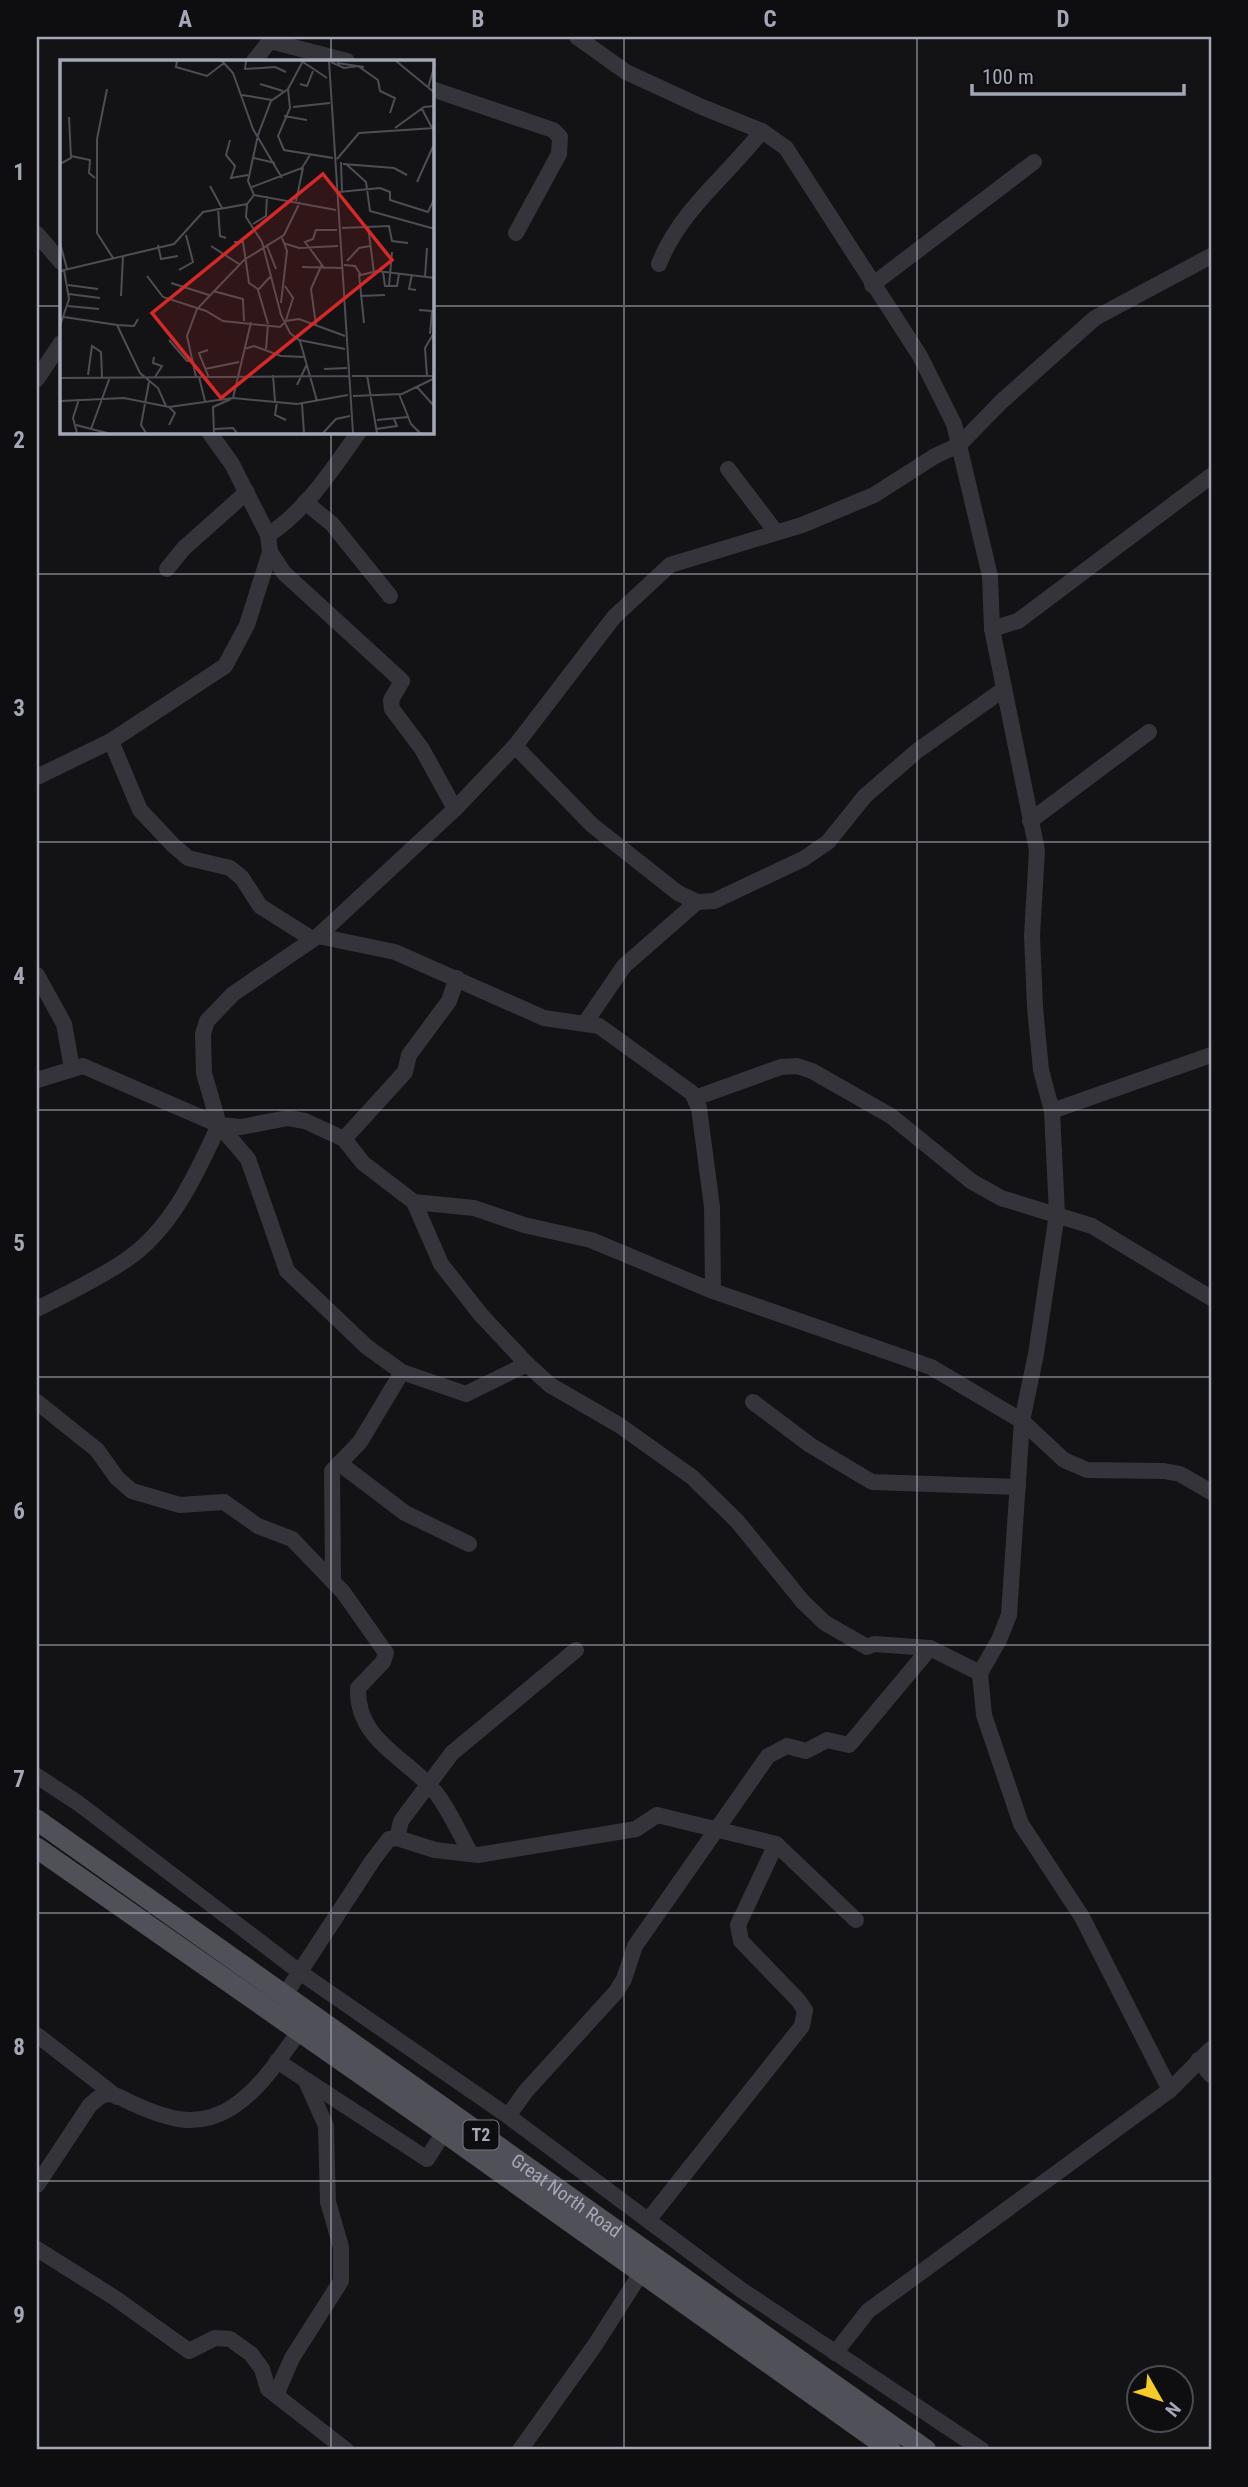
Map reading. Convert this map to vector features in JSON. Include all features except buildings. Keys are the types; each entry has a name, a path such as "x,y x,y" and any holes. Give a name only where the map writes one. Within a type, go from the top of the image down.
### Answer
{"main road":[{"name":"Great North Road","path":"37,1820 926,2450"},
{"name":"Great North Road","path":"37,1847 891,2450"}],"street":[{"path":"577,37 626,72 762,131 786,148 920,356 954,424 990,576 992,629 1015,731 1038,863 1032,936 1035,1007 1041,1070 1052,1111 1057,1214 1036,1354 1021,1421 1009,1615 980,1674 984,1715 1021,1824 1082,1917 1170,2090"},
{"path":"255,60 272,39 344,60"},
{"path":"434,90 553,130 561,137 559,154 516,233"},
{"path":"659,264 668,240 701,197 739,161 762,131"},
{"path":"872,285 1034,162"},
{"path":"37,234 60,261"},
{"path":"527,1364 466,1394 402,1372 367,1347 287,1272 248,1159 219,1125 204,1073 203,1034 206,1021 233,994 315,938 455,808 515,746 614,617 670,565 776,533 874,495 935,456 959,445 1002,401 1096,318 1211,256"},
{"path":"37,379 60,344"},
{"path":"37,777 111,741 225,666 239,645 270,552 268,535 232,464 210,434"},
{"path":"268,535 285,524 313,496 358,434"},
{"path":"728,469 776,533"},
{"path":"992,629 1018,621 1211,476"},
{"path":"167,569 184,548 247,492"},
{"path":"305,502 332,524 390,596"},
{"path":"270,552 284,573 402,681 391,700 392,709 422,749 455,808"},
{"path":"585,1023 624,966 697,902 725,898 803,859 828,842 865,796 906,760 956,721 1004,689"},
{"path":"1030,821 1149,732"},
{"path":"111,741 140,810 188,858 230,868 242,878 260,906 315,938 395,952 544,1018 585,1023 606,1029 695,1098 712,1206 713,1291"},
{"path":"515,746 592,825 678,893 697,902"},
{"path":"37,975 64,1024 72,1068"},
{"path":"344,1139 405,1072 409,1055 449,1001 457,978"},
{"path":"1052,1111 1211,1055"},
{"path":"695,1098 781,1067 797,1066 878,1107 971,1181 1002,1198 1092,1226 1211,1298"},
{"path":"37,1080 72,1068 93,1068 219,1125 241,1127 288,1118 305,1121 344,1139 363,1163 414,1202 441,1264 481,1315 527,1364 550,1385 618,1425 692,1477 727,1509 803,1602 825,1623 867,1647 874,1644 930,1648 980,1674"},
{"path":"37,1310 126,1260 144,1245 183,1196 219,1125"},
{"path":"414,1202 474,1208 524,1225 578,1236 713,1291 931,1367 1021,1421 1064,1460 1087,1470 1164,1471 1180,1474 1211,1492"},
{"path":"332,1579 332,1471 360,1442 402,1372"},
{"path":"37,1402 97,1450 117,1478 132,1491 180,1505 224,1502 258,1526 292,1539 332,1579 386,1653 383,1662 359,1688 362,1716 377,1739 440,1799 471,1854"},
{"path":"753,1402 810,1444 872,1482 1018,1487"},
{"path":"339,1463 405,1513 469,1544"},
{"path":"508,2116 526,2091 615,1992 624,1979 635,1947 768,1756 786,1746 806,1751 827,1741 842,1745 853,1742 930,1648"},
{"path":"397,1838 401,1821 452,1753 576,1650"},
{"path":"37,1776 78,1803 301,1973 508,2116 740,2289 982,2450"},
{"path":"285,1996 389,1839 397,1838 435,1850 471,1854 636,1829 657,1815 776,1844 856,1920"},
{"path":"649,2219 802,2026 804,2010 798,2000 741,1941 739,1933 738,1925 776,1844"},
{"path":"37,2035 117,2096 163,2118 184,2122 206,2119 229,2109 250,2094 299,2032"},
{"path":"835,2353 868,2311 1170,2090 1211,2049"},
{"path":"1198,2060 1211,2075"},
{"path":"277,2061 427,2159 444,2132"},
{"path":"276,2395 292,2358 341,2281 341,2247 328,2202 326,2126 306,2081"},
{"path":"37,2185 90,2105 108,2094 117,2096"},
{"path":"37,2249 115,2298 189,2351 215,2338 230,2339 251,2354 262,2369 268,2389 346,2450"},
{"path":"520,2450 595,2345 641,2273"}]}
